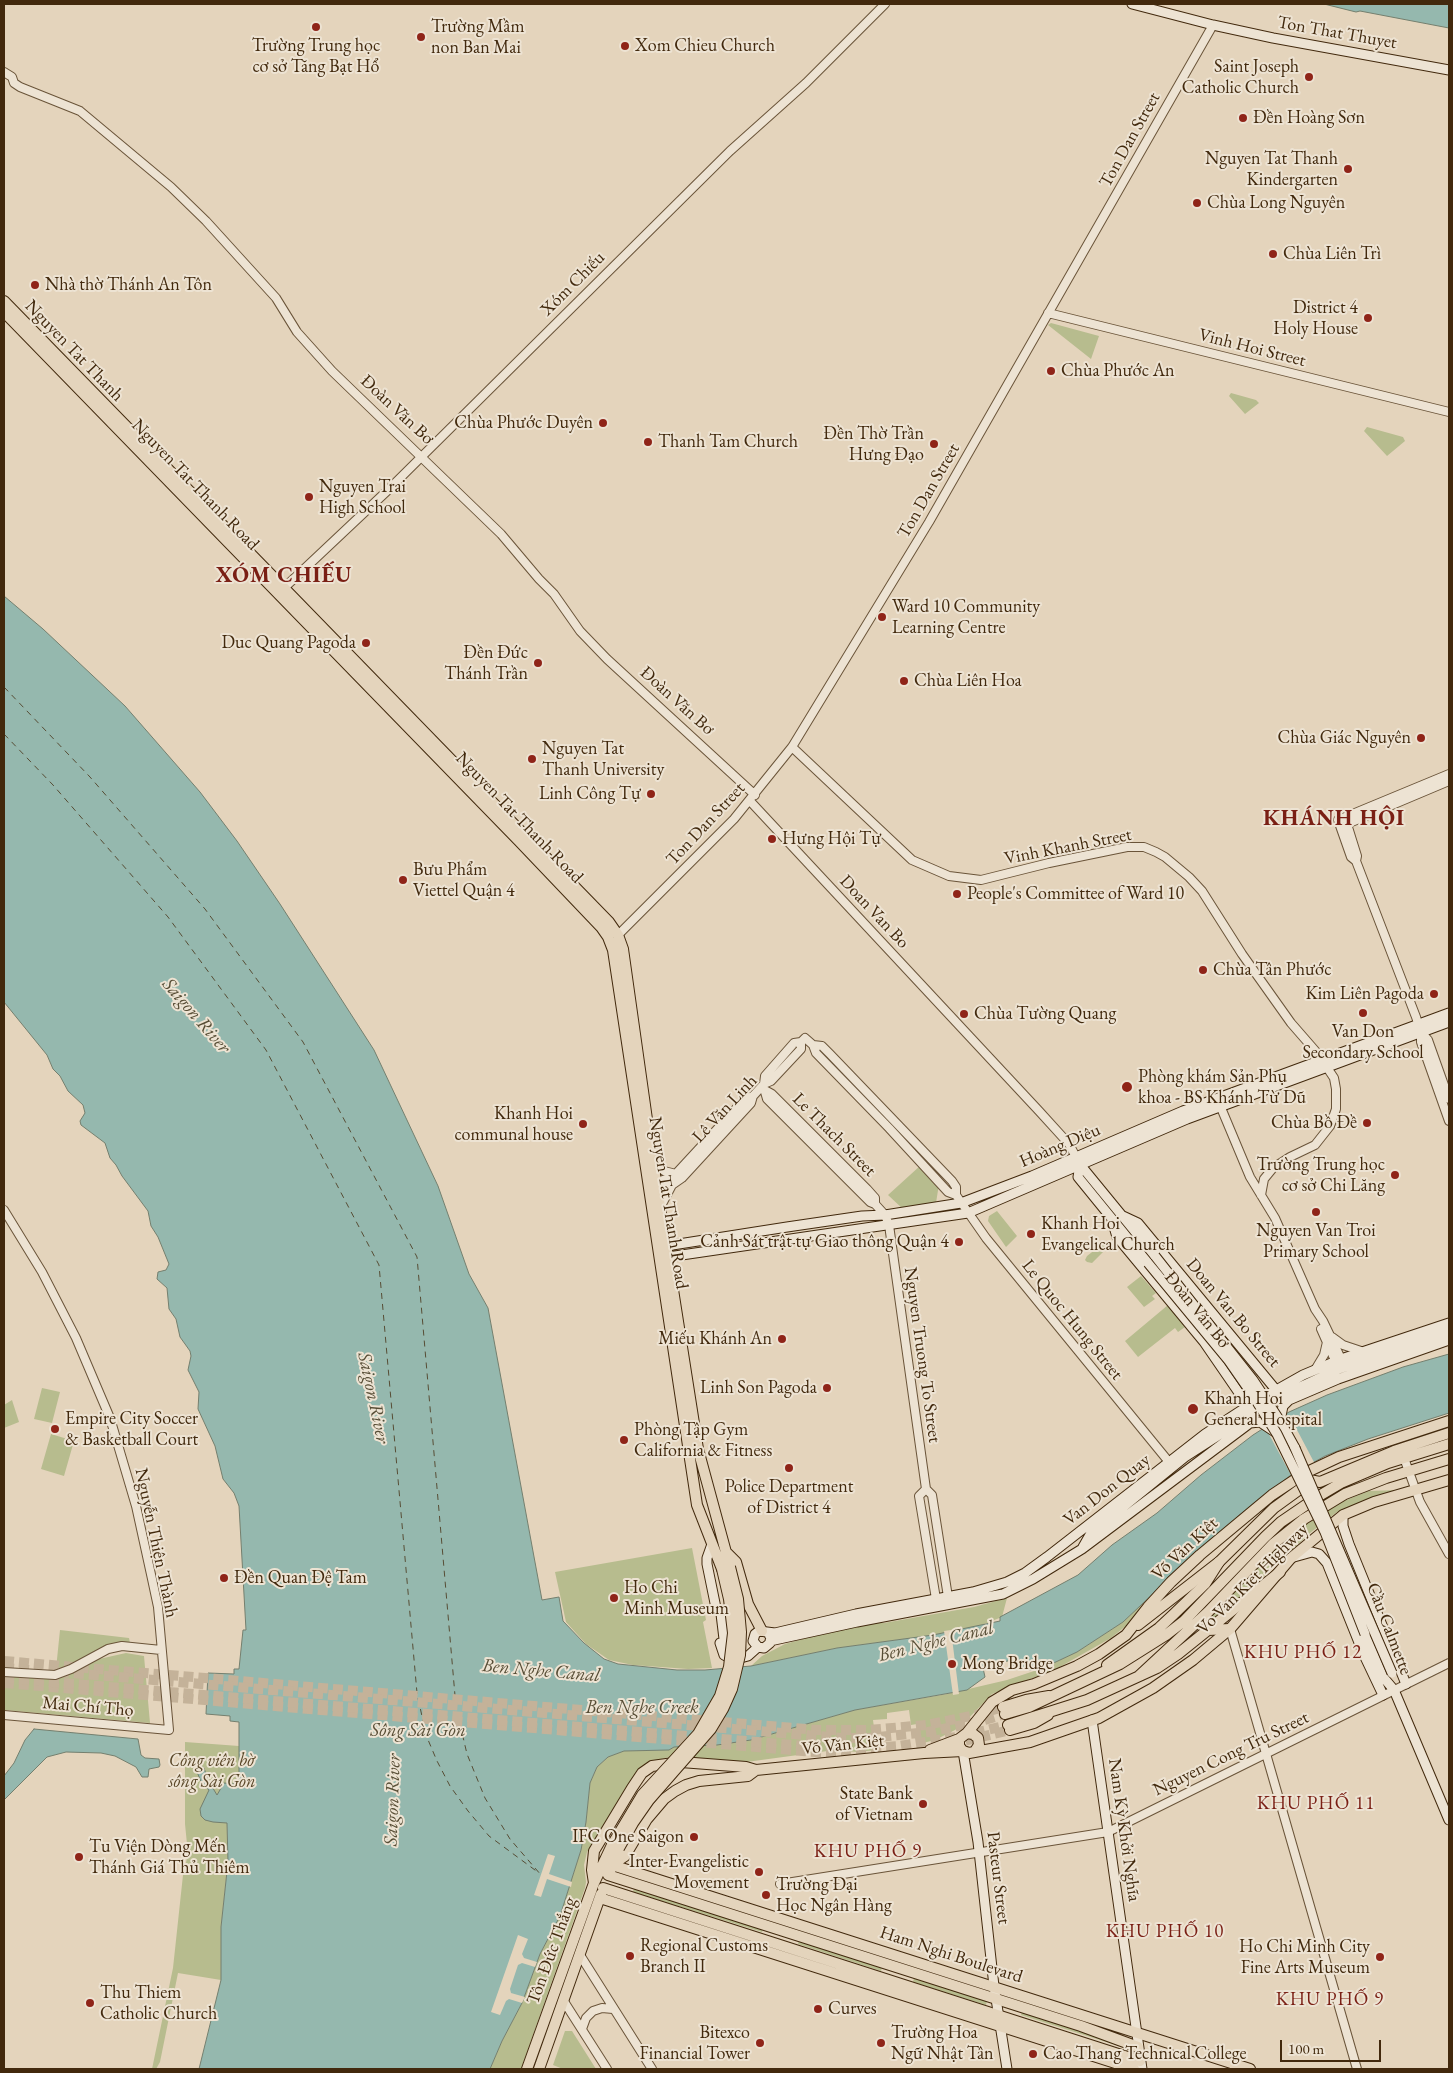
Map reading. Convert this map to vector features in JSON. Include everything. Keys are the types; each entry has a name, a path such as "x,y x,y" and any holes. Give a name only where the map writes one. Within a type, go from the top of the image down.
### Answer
{"main road":[{"name":"Ton That Thuyet","path":"1132,4 1213,25 1449,70"},
{"name":"Nguyen Tat Thanh","path":"4,301 226,530"},
{"name":"Nguyen Tat Thanh Road","path":"4,312 482,792 490,806"},
{"name":"Nguyen Tat Thanh Road","path":"226,530 281,591 490,806 613,936 623,949 660,1208 662,1246"},
{"name":"Nguyen Tat Thanh Road","path":"613,936 613,950 664,1258 697,1505 712,1544 726,1568"},
{"name":"Hoàng Diệu","path":"1219,1102 1327,1068 1419,1028 1449,1012"},
{"name":"Hoàng Diệu","path":"664,1258 968,1213 1078,1161 1322,1058 1419,1028 1449,1022"},
{"name":"Hoàng Diệu","path":"662,1246 787,1226 884,1215 962,1203 1078,1161"},
{"path":"1078,1161 1123,1216"},
{"name":"Đoàn Văn Bơ","path":"1078,1161 1078,1177 1112,1220 1116,1237 1204,1342 1248,1406"},
{"name":"Cầu Calmette","path":"1123,1216 1151,1260 1254,1396 1306,1483"},
{"name":"Doan Van Bo Street","path":"1123,1216 1138,1223 1276,1390"},
{"name":"Cầu Calmette","path":"1112,1220 1151,1260 1253,1380 1296,1448 1306,1483 1449,1820"},
{"path":"599,1890 612,1865 615,1846 649,1800 711,1729 732,1689 740,1655 741,1632 738,1600 726,1568 725,1550 698,1449 664,1258"},
{"name":"Van Don Quay","path":"949,1601 975,1601 1011,1591 1033,1580 1082,1549 1091,1533 1185,1457 1278,1397 1361,1352 1449,1323"},
{"name":"Van Don Quay","path":"767,1635 857,1622 949,1601 998,1585 1025,1573 1205,1434 1276,1390 1315,1370 1449,1332"},
{"path":"1280,1421 1283,1406 1295,1397 1338,1379 1449,1340"},
{"name":"Võ Văn Kiệt","path":"963,1736 984,1710 1002,1695 1077,1666 1099,1654 1126,1635 1171,1582 1214,1542 1272,1495 1305,1474 1339,1457 1449,1421"},
{"path":"1082,1549 1250,1423 1260,1422 1277,1434"},
{"path":"1126,1635 1219,1562 1274,1508 1306,1483 1320,1482 1394,1450 1449,1433"},
{"path":"1004,1711 1029,1707 1093,1677 1120,1664 1166,1635 1184,1621 1265,1537 1298,1510 1341,1483 1404,1458 1449,1444"},
{"path":"1139,1676 1208,1612 1273,1544 1304,1519 1345,1494 1449,1459"},
{"name":"Vo Van Kiet Highway","path":"974,1751 1030,1742 1092,1720 1121,1707 1172,1676 1230,1629 1291,1558 1343,1514 1374,1502 1449,1480"},
{"path":"1343,1514 1343,1526 1406,1684"},
{"path":"712,1544 707,1558 719,1640 723,1650 730,1659 738,1660 748,1656 758,1647 767,1646 767,1635 748,1604 736,1562 725,1550"},
{"path":"1291,1558 1312,1552 1323,1558 1330,1567 1364,1654 1383,1695"},
{"path":"1330,1567 1355,1557"},
{"path":"1093,1677 1158,1626 1205,1584 1219,1562"},
{"path":"1009,1728 1114,1689 1168,1661 1280,1572"},
{"path":"1208,1630 1230,1629"},
{"path":"758,1647 753,1641 754,1636 758,1632 767,1635"},
{"name":"Nam Kỳ Khởi Nghĩa","path":"1092,1720 1138,2047 1138,2067"},
{"path":"924,1753 942,1744 963,1736 973,1734 978,1738 979,1745 974,1751 969,1753 963,1751 959,1746 963,1736"},
{"name":"Võ Văn Kiệt","path":"599,1890 592,1870 593,1855 632,1788 642,1773 652,1766 681,1762 746,1767 756,1770 924,1753 963,1751"},
{"name":"Pasteur Street","path":"963,1751 979,1853 994,1986 1006,2069"},
{"name":"Võ Văn Kiệt","path":"612,1865 625,1856 648,1819 664,1799 675,1791 699,1781 748,1776 756,1770"},
{"name":"Tôn Ðức Thắng","path":"526,2069 615,1846"},
{"name":"Ham Nghi Boulevard","path":"612,1865 1250,2069"},
{"name":"Ham Nghi Boulevard","path":"608,1875 789,1932 1138,2047"},
{"path":"599,1890 999,2014 1107,2050 1138,2067"},
{"path":"599,1890 792,1959 1001,2027 1138,2067"},
{"name":"Tôn Ðức Thắng","path":"539,2069 580,1955 599,1890"},
{"path":"788,1920 792,1959"},
{"path":"896,1967 901,1994"}],"street":[{"name":"Xóm Chiếu","path":"281,591 422,456 723,158 806,83 885,4"},
{"name":"Ton Dan Street","path":"613,936 700,855 753,798 792,747 894,581 1213,25"},
{"name":"Đoàn Văn Bơ","path":"4,72 12,77 14,83 80,111 171,187 206,221 276,298 296,332 332,371 501,534 554,594 580,631 606,659 753,798"},
{"name":"Vinh Hoi Street","path":"1048,313 1449,412"},
{"name":"Vinh Khanh Street","path":"792,747 912,860 948,876 981,880 1049,863 1127,847 1144,847 1165,857 1202,891 1242,954 1291,1023 1322,1058 1334,1078 1336,1109 1330,1126 1315,1145 1290,1157 1273,1168 1266,1176"},
{"path":"1338,820 1449,774"},
{"path":"1338,820 1347,824 1449,781"},
{"path":"753,798 1069,1144 1078,1161"},
{"path":"1338,820 1351,857 1356,861"},
{"path":"1347,824 1357,856 1356,861 1419,1028 1421,1042 1449,1121"},
{"path":"1419,1028 1428,1040 1449,1098"},
{"name":"Le Quoc Hung Street","path":"803,1040 813,1045 822,1046 830,1054 956,1187 956,1195"},
{"name":"Lê Văn Linh","path":"657,1186 672,1185 682,1178 751,1103 753,1096 771,1081 801,1049 803,1040"},
{"name":"Le Quoc Hung Street","path":"813,1045 816,1053 948,1192 956,1195 986,1238 1169,1462"},
{"name":"Le Thach Street","path":"763,1088 767,1100 870,1202 875,1204 884,1215 889,1226"},
{"path":"657,1186 676,1174 746,1099 753,1096"},
{"path":"1219,1102 1250,1176 1275,1218 1318,1316 1318,1323 1340,1364"},
{"path":"921,1162 928,1157"},
{"path":"653,1162 664,1171 676,1174"},
{"path":"1250,1176 1260,1178 1266,1176"},
{"path":"1261,1195 1261,1186 1266,1176"},
{"path":"660,1208 672,1185"},
{"name":"Nguyễn Thiện Thành","path":"4,1210 42,1272 76,1338 110,1418 134,1499 158,1607 169,1730"},
{"name":"Nguyen Truong To Street","path":"889,1226 926,1489"},
{"path":"1328,1339 1361,1352"},
{"path":"1315,1370 1324,1355 1328,1339"},
{"path":"1404,1458 1417,1490 1425,1500 1427,1511 1449,1554"},
{"path":"937,1603 919,1496 926,1489 932,1495 949,1601"},
{"path":"1230,1629 1357,2069"},
{"name":"Mai Chí Thọ","path":"4,1672 54,1675 71,1670 108,1649 122,1646 161,1650"},
{"name":"Nguyen Cong Tru Street","path":"780,1884 1108,1832 1449,1663"},
{"name":"Mai Chí Thọ","path":"4,1715 169,1730"},
{"path":"580,1955 652,2069"},
{"path":"563,2000 607,2069"},
{"path":"582,2029 586,2018 593,2011 602,2008 614,2009"}],"green space":[{"path":"1051,323 1099,336 1091,359 1048,325"},
{"path":"1231,393 1256,400 1259,403 1245,414 1229,396"},
{"path":"1367,427 1403,437 1405,441 1387,456 1364,431"},
{"path":"921,1165 939,1184 936,1203 904,1210 888,1195"},
{"path":"997,1211 1017,1236 1006,1247 988,1221 989,1216"},
{"path":"1105,1242 1108,1246 1092,1263 1085,1260 1087,1256"},
{"path":"1141,1276 1156,1293 1152,1296 1155,1299 1144,1307 1127,1287"},
{"path":"1168,1305 1185,1327 1178,1332 1175,1328 1138,1357 1125,1341"},
{"path":"42,1388 60,1392 52,1423 34,1419"},
{"path":"12,1400 19,1422 4,1428 4,1405"},
{"path":"51,1434 74,1441 64,1476 41,1469"},
{"path":"1400,1490 1337,1512 1310,1533 1247,1592 1213,1620 1210,1617 1274,1549 1296,1530 1332,1506 1368,1491"},
{"path":"692,1548 706,1620 703,1622 712,1668 688,1669 633,1665 609,1660 586,1644 566,1622 555,1572"},
{"path":"1007,1598 1002,1617 979,1626 933,1635 837,1648 751,1666 762,1656 785,1644 824,1633 871,1623 884,1623 974,1607"},
{"path":"1144,1602 1127,1625 1111,1638 1058,1668 992,1694 964,1723 935,1740 919,1744 917,1724 911,1725 909,1710 887,1713 887,1719 873,1720 877,1750 857,1752 835,1750 739,1763 669,1757 651,1762 636,1774 629,1783 587,1852 584,1865 585,1888 521,2069 490,2069 522,2003 540,1954 560,1916 581,1850 590,1783 597,1767 608,1757 624,1751 669,1750 674,1747 717,1745 751,1740 855,1710 947,1694 1007,1680 1043,1668 1077,1652 1123,1622"},
{"path":"60,1630 129,1638 130,1643 110,1644 72,1666 56,1669"},
{"path":"126,1653 144,1656 150,1723 4,1710 4,1675 51,1679 63,1677 99,1659"},
{"name":"Công viên bờ sông Sài Gòn","path":"185,1742 239,1746 239,1773 227,1822 228,1862 221,1927 221,1980 178,1973 160,2062 156,2069 152,2069 173,1968 183,1875 188,1854 185,1824"},
{"path":"634,1888 763,1929 762,1932 633,1892"},
{"path":"799,1940 882,1967 881,1971 798,1944"},
{"path":"914,1978 987,2001 986,2005 913,1982"},
{"path":"1022,2012 1126,2045 1125,2048 1021,2015"},
{"path":"565,2031 572,2031 596,2069 563,2069 553,2065"}],"water":[{"path":"1324,4 1449,4 1449,28 1360,11 1356,12"},
{"name":"Sông Sài Gòn","path":"4,596 43,629 125,706 200,792 237,841 280,904 374,1050 438,1186 469,1274 488,1308 542,1600 559,1597 563,1621 584,1643 604,1659 618,1664 677,1670 705,1670 751,1666 837,1648 933,1635 1000,1621 1000,1617 1078,1575 1112,1545 1157,1513 1201,1475 1253,1435 1289,1412 1327,1395 1403,1367 1449,1354 1449,1413 1368,1439 1325,1456 1291,1475 1255,1502 1207,1543 1123,1622 1077,1652 1043,1668 1036,1670 1014,1669 1011,1660 983,1668 985,1677 967,1690 855,1710 751,1740 717,1745 674,1747 669,1750 624,1751 608,1757 597,1767 590,1783 581,1850 560,1916 540,1954 522,2003 490,2069 199,2069 221,1980 221,1927 228,1862 227,1823 205,1820 201,1816 200,1809 209,1790 202,1784 195,1767 199,1763 204,1768 208,1780 217,1795 224,1783 235,1784 239,1773 239,1722 230,1721 230,1716 206,1714 208,1673 234,1674 234,1669 239,1669 243,1630 246,1630 239,1506 234,1493 223,1479 215,1446 198,1409 199,1392 188,1370 191,1356 190,1351 180,1337 176,1319 169,1309 167,1288 157,1279 158,1272 166,1270 169,1264 158,1237 151,1226 148,1211 110,1158 105,1143 81,1125 80,1121 85,1113 83,1105 68,1091 60,1076 53,1069 47,1055 4,1002"},
{"path":"34,1729 138,1739 141,1755 145,1758 159,1759 160,1765 159,1767 149,1769 148,1777 142,1777 136,1767 115,1756 101,1753 66,1752 47,1757 4,1800 4,1776 14,1763 25,1740"}],"pier":[{"path":"1285,1412 1296,1428 1315,1464 1292,1477 1264,1425"},
{"path":"951,1630 959,1694 953,1695 944,1631"},
{"path":"548,1854 555,1856 549,1874 572,1882 571,1887 547,1879 541,1897 534,1895"},
{"path":"518,1935 528,1939 522,1954 524,1958 537,1962 535,1967 522,1963 518,1965 510,1989 511,1993 525,1997 522,2003 509,1999 506,2001 500,2015 491,2012"}],"ferry route":[{"path":"4,687 90,777 205,909 303,1042 417,1257 456,1707 467,1754 485,1798 510,1839 541,1875"},
{"path":"4,734 53,785 168,917 266,1050 379,1265 417,1693 426,1735 450,1786 468,1811 489,1836 539,1873"}],"tunnel":[{"path":"4,1661 817,1730 869,1730 926,1725 976,1715 1003,1707"},
{"path":"4,1668 42,1671"},
{"path":"59,1672 841,1738 869,1738 928,1732 978,1722 1005,1714"},
{"path":"4,1678 816,1747 869,1748 899,1746 957,1737 1008,1725"},
{"path":"4,1683 815,1752 882,1753"},
{"path":"951,1744 1010,1730"}],"place":[{"name":"Trường Trung học cơ sở Tăng Bạt Hổ","path":"316,27"},
{"name":"Trường Mầm non Ban Mai","path":"421,37"},
{"name":"Xom Chieu Church","path":"625,46"},
{"name":"Saint Joseph Catholic Church","path":"1309,77"},
{"name":"Đền Hoàng Sơn","path":"1243,118"},
{"name":"Nguyen Tat Thanh Kindergarten","path":"1348,169"},
{"name":"Chùa Long Nguyên","path":"1197,203"},
{"name":"Chùa Liên Trì","path":"1273,254"},
{"name":"Nhà thờ Thánh An Tôn","path":"35,285"},
{"name":"District 4 Holy House","path":"1368,318"},
{"name":"Chùa Phước An","path":"1051,371"},
{"name":"Chùa Phước Duyên","path":"603,423"},
{"name":"Thanh Tam Church","path":"648,442"},
{"name":"Đền Thờ Trần Hưng Đạo","path":"934,444"},
{"name":"Nguyen Trai High School","path":"309,497"},
{"name":"Ward 10 Community Learning Centre","path":"882,617"},
{"name":"Duc Quang Pagoda","path":"366,643"},
{"name":"Đền Đức Thánh Trần","path":"538,663"},
{"name":"Chùa Liên Hoa","path":"904,681"},
{"name":"Chùa Giác Nguyên","path":"1421,738"},
{"name":"Nguyen Tat Thanh University","path":"532,759"},
{"name":"Linh Công Tự","path":"651,794"},
{"name":"Hưng Hội Tự","path":"772,839"},
{"name":"Bưu Phẩm Viettel Quận 4","path":"403,880"},
{"name":"People's Committee of Ward 10","path":"957,894"},
{"name":"Chùa Tân Phước","path":"1203,970"},
{"name":"Kim Liên Pagoda","path":"1434,994"},
{"name":"Van Don Secondary School","path":"1363,1013"},
{"name":"Chùa Tường Quang","path":"964,1014"},
{"name":"Phòng khám Sản Phụ khoa - BS Khánh Từ Dũ","path":"1127,1087"},
{"name":"Chùa Bồ Đề","path":"1367,1123"},
{"name":"Khanh Hoi communal house","path":"583,1124"},
{"name":"Trường Trung học cơ sở Chi Lăng","path":"1395,1175"},
{"name":"Nguyen Van Troi Primary School","path":"1316,1212"},
{"name":"Khanh Hoi Evangelical Church","path":"1031,1234"},
{"name":"Cảnh Sát trật tự Giao thông Quận 4","path":"959,1242"},
{"name":"Miếu Khánh An","path":"782,1339"},
{"name":"Linh Son Pagoda","path":"827,1388"},
{"name":"Khanh Hoi General Hospital","path":"1193,1409"},
{"name":"Empire City Soccer & Basketball Court","path":"55,1429"},
{"name":"Phòng Tập Gym California & Fitness","path":"624,1440"},
{"name":"Police Department of District 4","path":"789,1468"},
{"name":"Đền Quan Đệ Tam","path":"224,1578"},
{"name":"Ho Chi Minh Museum","path":"614,1598"},
{"name":"Mong Bridge","path":"952,1664"},
{"name":"State Bank of Vietnam","path":"923,1804"},
{"name":"IFC One Saigon","path":"694,1837"},
{"name":"Tu Viện Dòng Mến Thánh Giá Thủ Thiêm","path":"79,1857"},
{"name":"Inter-Evangelistic Movement","path":"759,1872"},
{"name":"Trường Đại Học Ngân Hàng","path":"766,1895"},
{"name":"Regional Customs Branch II","path":"630,1956"},
{"name":"Ho Chi Minh City Fine Arts Museum","path":"1380,1957"},
{"name":"Thu Thiem Catholic Church","path":"90,2003"},
{"name":"Curves","path":"818,2009"},
{"name":"Bitexco Financial Tower","path":"760,2043"},
{"name":"Trường Hoa Ngữ Nhật Tân","path":"881,2043"},
{"name":"Cao Thang Technical College","path":"1033,2054"}],"district":[{"name":"XÓM CHIẾU","path":"284,576"},
{"name":"KHÁNH HỘI","path":"1334,819"},
{"name":"KHU PHỐ 12","path":"1303,1653"},
{"name":"KHU PHỐ 11","path":"1316,1804"},
{"name":"KHU PHỐ 9","path":"868,1852"},
{"name":"KHU PHỐ 10","path":"1165,1932"},
{"name":"KHU PHỐ 9","path":"1330,2000"}],"water label":[{"name":"Saigon River","path":"196,1016"},
{"name":"Saigon River","path":"373,1398"},
{"name":"Ben Nghe Canal","path":"936,1642"},
{"name":"Ben Nghe Canal","path":"541,1671"},
{"name":"Ben Nghe Creek","path":"642,1708"},
{"name":"Saigon River","path":"393,1800"}]}
